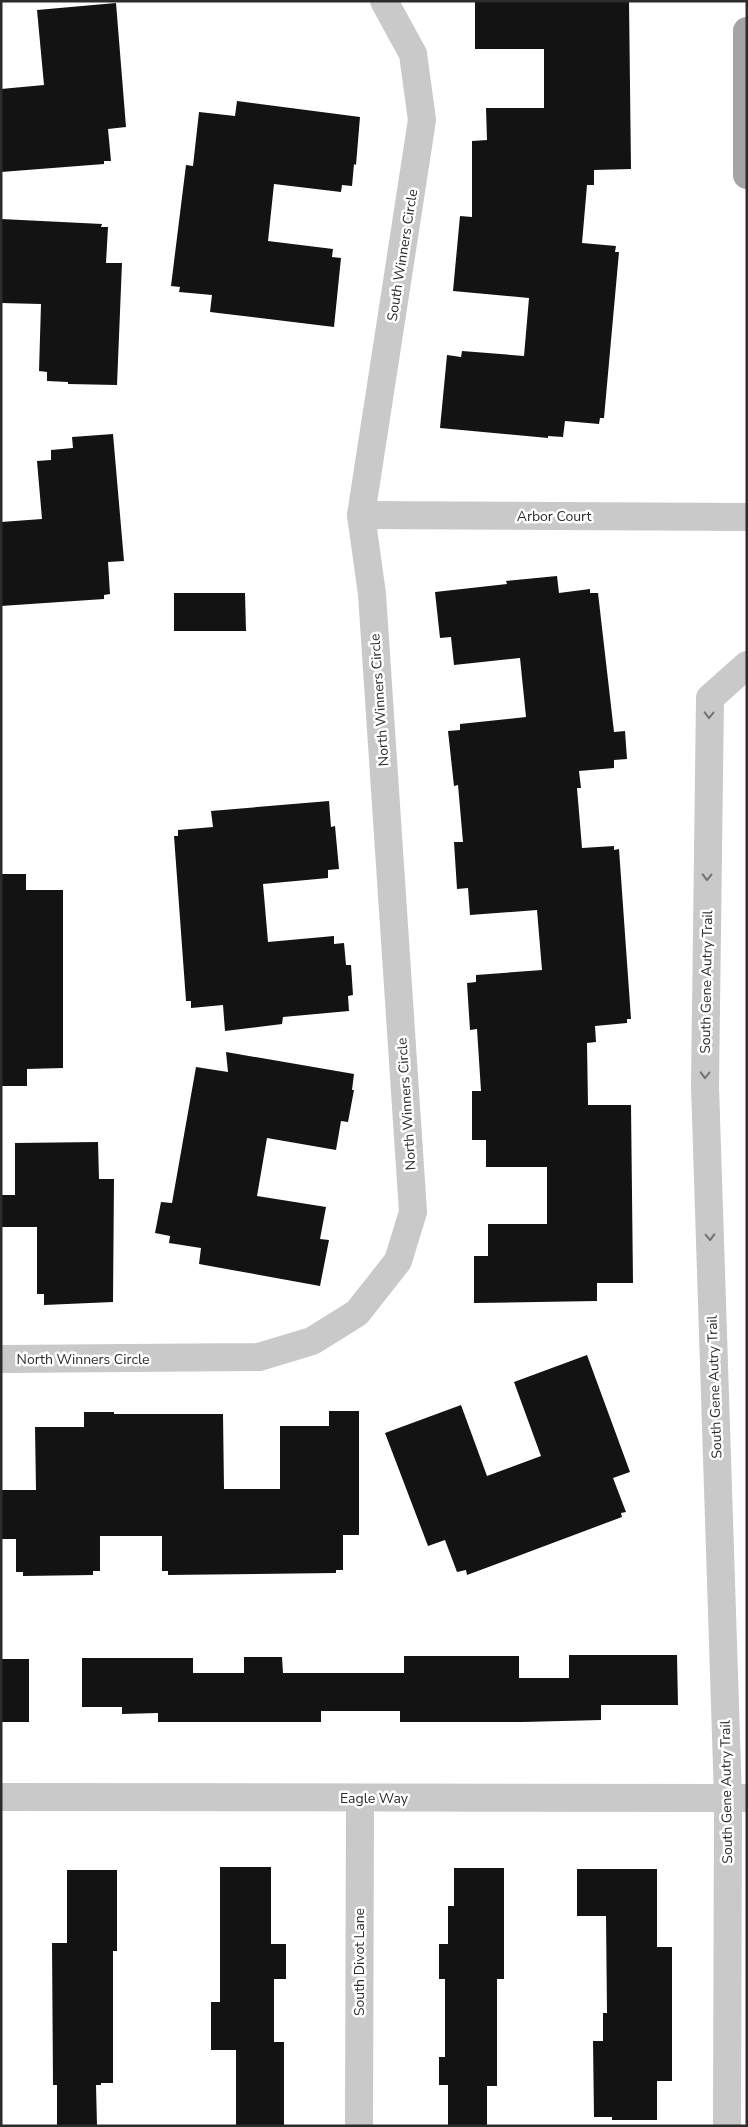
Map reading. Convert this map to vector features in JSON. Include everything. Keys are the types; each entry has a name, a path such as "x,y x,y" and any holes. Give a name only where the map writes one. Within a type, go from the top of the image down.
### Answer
{"main road":[{"path":"747,31 747,175"}],"street":[{"name":"South Winners Circle","path":"361,515 422,120 413,54 384,1"},
{"name":"Arbor Court","path":"361,515 747,517"},
{"name":"North Winners Circle","path":"1,1359 259,1358 312,1341 358,1314 398,1261 413,1212 372,594 361,515"},
{"name":"South Gene Autry Trail","path":"727,2126 737,1798 705,1086 710,698 747,665"},
{"name":"Eagle Way","path":"1,1797 737,1798"},
{"name":"South Divot Lane","path":"358,2126 360,1798"}],"building":[{"path":"475,1 629,1 631,169 594,170 594,185 587,185 582,243 616,246 615,252 619,252 604,418 600,418 599,424 565,421 563,437 548,436 548,438 440,428 447,355 461,357 462,351 524,356 529,298 453,291 460,216 472,217 472,141 487,140 486,108 544,108 544,49 475,49"},
{"path":"116,3 126,127 108,129 111,161 104,161 104,164 1,172 1,89 44,85 37,10"},
{"path":"237,101 360,117 356,165 354,164 352,186 342,185 341,192 274,184 268,241 333,249 332,257 341,258 334,327 210,312 212,295 179,292 180,287 171,286 186,165 193,166 199,112 235,116"},
{"path":"1,219 102,224 101,227 108,227 106,263 122,263 117,385 68,384 68,382 47,381 47,372 39,371 41,304 1,303"},
{"path":"113,434 124,561 108,562 110,594 104,595 104,599 1,606 1,522 42,519 37,461 51,460 51,450 73,448 72,437"},
{"path":"557,576 559,593 590,589 590,593 598,593 614,732 625,731 627,759 614,760 614,768 579,771 581,788 577,788 582,848 614,846 614,850 619,849 631,1019 627,1019 627,1023 595,1026 596,1042 587,1043 588,1105 631,1105 633,1283 597,1283 597,1301 474,1303 474,1256 488,1256 488,1224 547,1224 547,1167 486,1167 486,1140 472,1140 472,1091 481,1091 477,1029 470,1030 467,983 476,982 476,975 542,970 537,910 470,915 468,888 457,889 454,842 463,842 458,785 454,786 448,731 460,730 460,724 526,717 520,658 454,665 451,637 440,638 435,592 507,584 506,581"},
{"path":"174,593 245,593 246,631 174,631"},
{"path":"329,801 331,827 335,826 339,869 328,870 328,878 263,884 268,942 334,936 334,944 344,943 346,965 351,965 353,995 348,996 349,1011 283,1017 282,1024 225,1031 223,1005 191,1008 191,1001 186,1001 174,836 178,836 178,830 213,827 211,811"},
{"path":"1,874 26,874 26,890 63,890 63,1068 27,1069 27,1086 1,1086"},
{"path":"226,1052 354,1074 352,1090 354,1090 348,1122 341,1121 336,1150 267,1138 257,1196 326,1207 320,1239 329,1240 320,1286 199,1264 201,1248 169,1243 170,1236 155,1233 161,1202 172,1203 196,1067 228,1072"},
{"path":"98,1142 99,1179 114,1179 113,1302 44,1305 44,1294 37,1294 37,1227 1,1227 1,1195 15,1195 15,1143"},
{"path":"587,1355 630,1472 613,1478 626,1512 621,1513 622,1517 467,1575 466,1570 457,1572 445,1540 428,1546 385,1433 461,1405 487,1476 541,1456 514,1382"},
{"path":"329,1411 359,1411 359,1535 343,1535 343,1570 336,1570 336,1573 168,1575 168,1571 162,1571 162,1536 100,1536 100,1571 93,1571 93,1575 23,1576 23,1572 16,1572 16,1539 1,1539 1,1490 36,1490 35,1427 84,1427 84,1412 114,1412 114,1414 223,1414 224,1489 280,1489 280,1426 329,1426"},
{"path":"569,1655 677,1655 678,1705 601,1705 601,1720 523,1722 400,1722 400,1711 321,1711 321,1722 158,1722 158,1713 122,1714 122,1707 82,1707 82,1658 193,1658 193,1673 244,1673 244,1657 282,1657 283,1673 404,1673 404,1656 519,1656 519,1678 569,1678"},
{"path":"1,1659 29,1659 29,1722 1,1722"},
{"path":"220,1867 271,1867 271,1944 286,1944 286,1979 274,1979 274,2042 284,2042 284,2126 236,2126 236,2050 211,2050 211,2002 220,2002"},
{"path":"454,1868 504,1868 504,1979 497,1979 497,2086 487,2086 487,2126 448,2126 448,2085 439,2085 439,2057 445,2057 445,1979 439,1979 439,1944 448,1944 448,1906 454,1906"},
{"path":"577,1869 657,1869 657,1947 672,1947 672,2081 657,2081 657,2120 612,2120 612,2117 594,2117 593,2041 603,2041 603,2013 607,2013 606,1916 577,1916"},
{"path":"67,1870 117,1870 117,1951 113,1951 113,2083 96,2085 97,2126 57,2126 57,2085 53,2085 52,1943 67,1943"}]}
